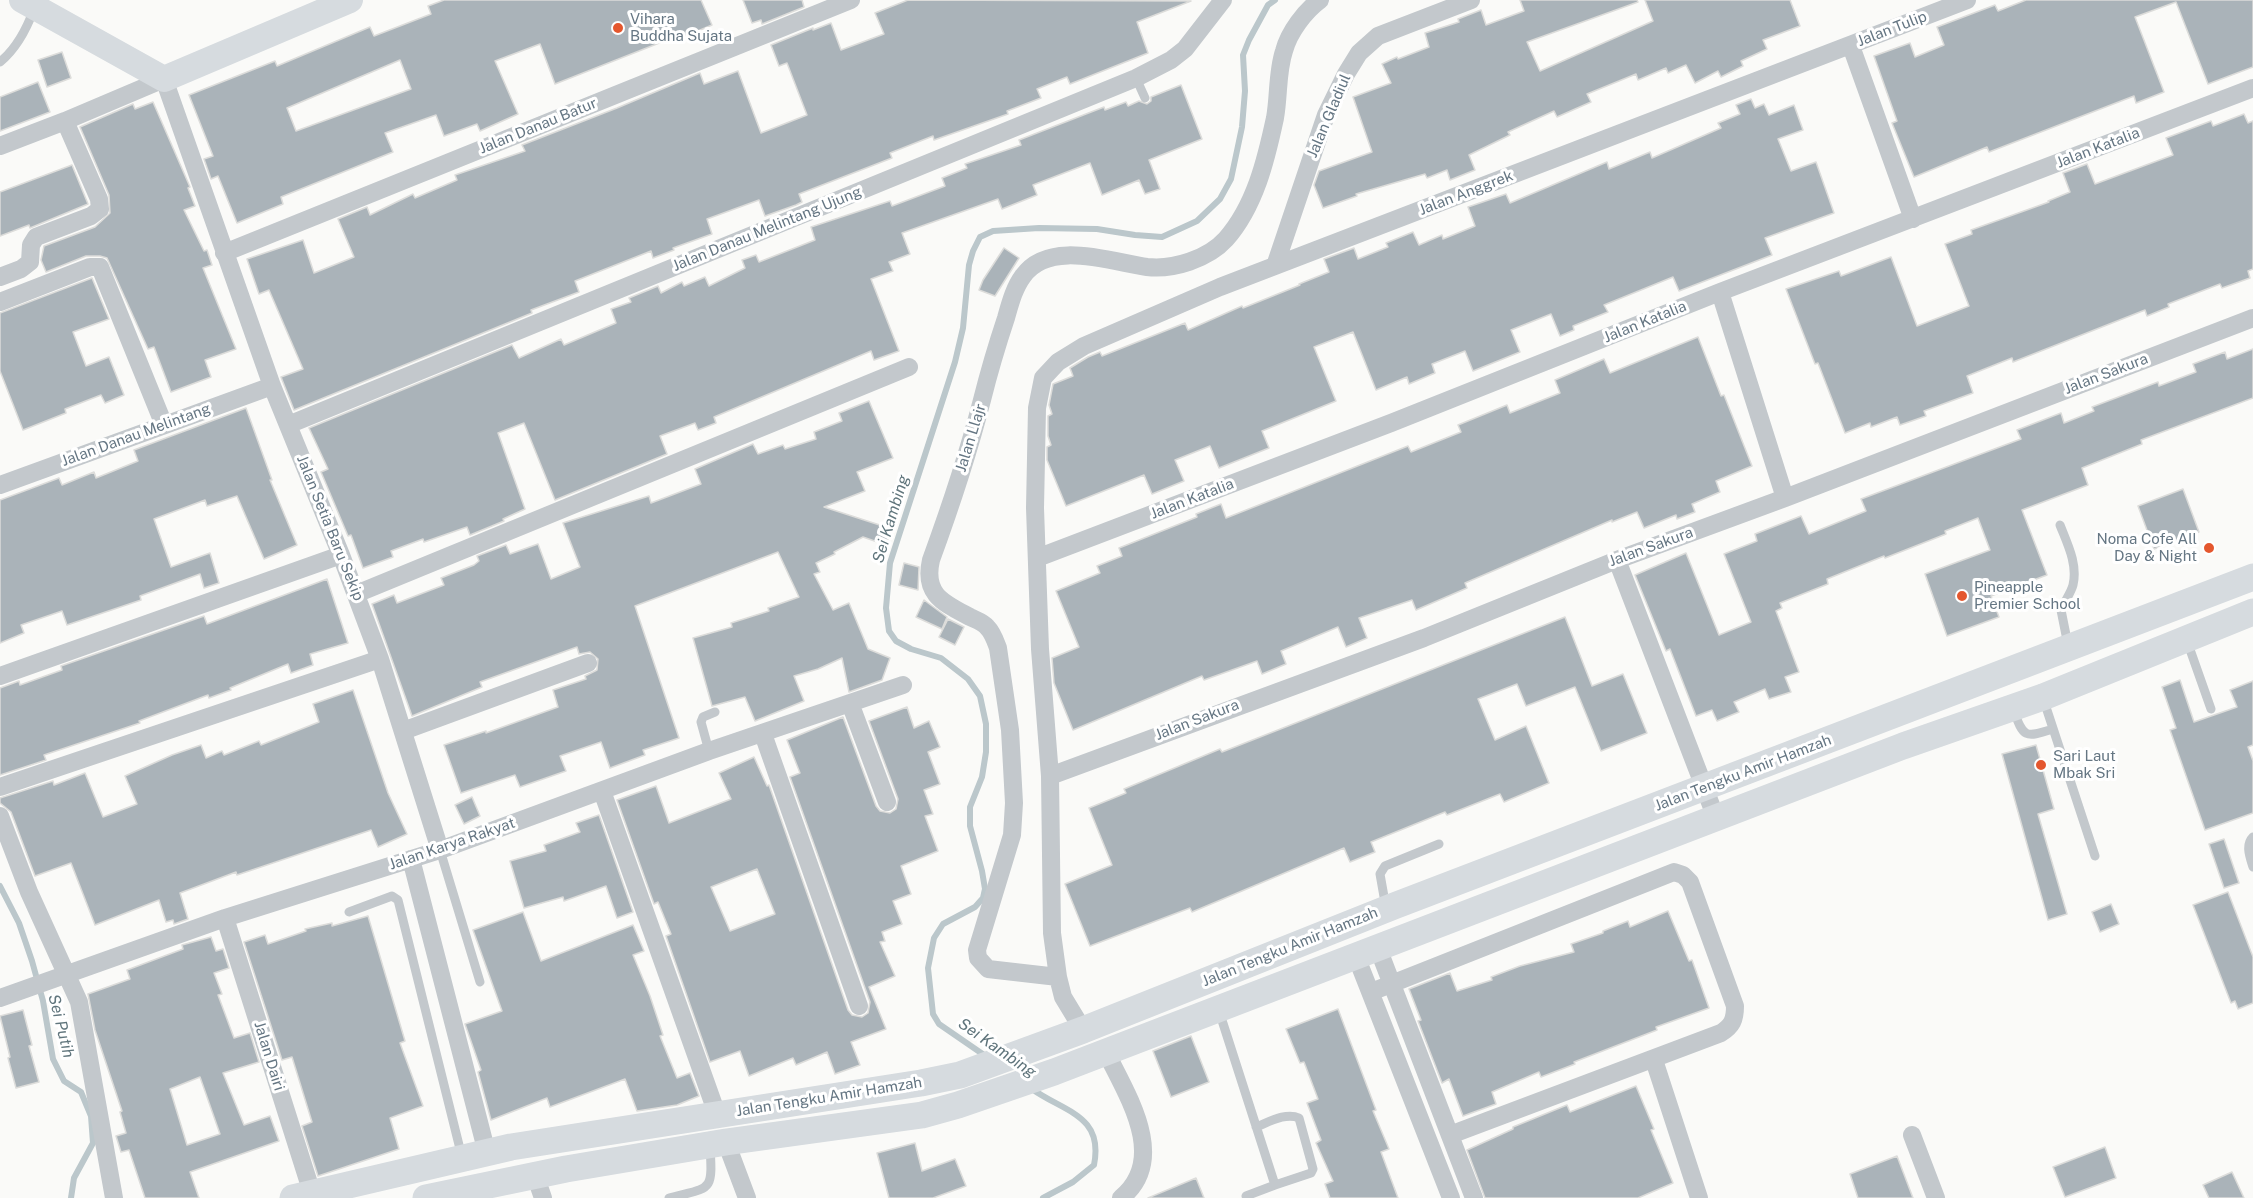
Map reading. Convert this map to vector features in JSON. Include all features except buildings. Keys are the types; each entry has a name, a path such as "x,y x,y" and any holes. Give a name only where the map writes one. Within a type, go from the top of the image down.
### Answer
{"main road":[{"name":"Jalan Tengku Amir Hamzah","path":"303,1196 487,1153 717,1114 921,1083 960,1074 1083,1029 1386,909 1705,789 2069,646 2253,577"},
{"name":"Jalan Tengku Amir Hamzah","path":"426,1198 532,1183 718,1144 922,1116 995,1093 1903,746 2043,697 2253,612"},
{"path":"487,1153 532,1183"}],"street":[{"path":"0,146 65,121 350,0"},
{"name":"Jalan Danau Batur","path":"224,253 851,0"},
{"name":"Jalan Danau Melintang Ujung","path":"288,425 1136,78 1172,60 1185,49 1223,0"},
{"name":"Jalan Llajr","path":"1058,977 988,969 978,958 977,950 1012,835 1014,803 1010,730 998,648 993,635 985,624 942,601 933,592 929,581 931,560 962,467 1013,296 1023,275 1037,262 1056,255 1125,262 1148,267 1176,266 1203,255 1225,240 1249,205 1261,174 1275,117 1284,50 1309,8 1320,0"},
{"name":"Jalan Gladiul","path":"1275,266 1326,115 1359,53 1377,36 1471,0"},
{"name":"Jalan Tulip","path":"1851,46 1967,0"},
{"path":"28,4 164,79"},
{"path":"1851,46 1913,219"},
{"name":"Jalan Anggrek","path":"1083,1029 1063,997 1052,933 1050,776 1040,649 1035,508 1037,408 1043,378 1058,362 1084,346 1220,287 1851,46"},
{"name":"Jalan Setia Baru Sekip","path":"164,79 272,386 341,555 380,659 440,850"},
{"name":"Jalan Katalia","path":"1037,558 1390,423 1720,291 2253,88"},
{"path":"0,277 21,269 30,262 32,245 36,237 92,216 100,209 101,205 96,192 65,121"},
{"path":"0,302 90,267 100,267 164,425"},
{"path":"1720,291 1785,498"},
{"name":"Jalan Sakura","path":"1050,776 1424,638 1617,560 2253,318"},
{"path":"356,594 909,367"},
{"name":"Jalan Danau Melintang","path":"0,485 272,386"},
{"path":"0,676 341,555"},
{"path":"1617,560 1716,818"},
{"path":"0,788 380,659"},
{"path":"403,730 588,663"},
{"name":"Jalan Karya Rakyat","path":"0,998 225,918 440,850 709,751 903,685"},
{"path":"850,703 886,802"},
{"path":"763,734 859,1006"},
{"path":"602,791 717,1114"},
{"path":"0,816 63,975 79,1002 114,1198"},
{"path":"411,859 487,1153"},
{"path":"1371,992 1674,872 1690,882 1735,1006 1735,1018 1730,1027 1654,1060 1450,1135"},
{"name":"Jalan Dairi","path":"225,918 303,1196"},
{"path":"1367,952 1391,983 1474,1198"},
{"path":"1367,952 1371,992 1451,1198"},
{"path":"1107,1052 1135,1111 1143,1138 1142,1168 1134,1188 1121,1198"},
{"path":"1654,1060 1699,1198"},
{"path":"1912,1135 1936,1198"},
{"path":"718,1144 747,1198"}],"lane":[{"path":"0,62 7,56 27,27 28,4"},
{"path":"1136,78 1145,98"},
{"path":"2060,525 2075,572 2073,587 2061,610 2069,646"},
{"path":"2186,639 2211,709"},
{"path":"2043,697 2095,856"},
{"path":"2013,708 2022,732 2026,735 2031,736 2053,729"},
{"path":"709,751 700,722 703,717 715,712"},
{"path":"2253,837 2249,843 2253,867"},
{"path":"1386,909 1380,874 1385,866 1439,844"},
{"name":"Jalan Setia Baru Sekip","path":"440,850 480,982"},
{"path":"349,912 392,896 398,900 487,1153"},
{"path":"1218,1009 1275,1185"},
{"path":"1246,1196 1313,1171 1299,1118 1293,1115 1256,1127"},
{"path":"669,1198 708,1186 718,1144"}],"waterway":[{"name":"Sei Kambing","path":"987,1057 939,1024 933,1014 928,968 934,938 943,924 975,907 983,898 985,889 970,826 970,807 982,777 986,752 986,724 980,696 968,679 941,658 911,649 896,641 889,631 886,608 890,563 955,362 963,328 969,265 980,237 993,231 1039,228 1097,229 1162,237 1197,221 1220,199 1231,179 1242,127 1245,91 1243,55 1268,5 1275,0"},
{"name":"Sei Putih","path":"0,886 19,923 32,961 43,1001 53,1059 64,1081 81,1092 91,1116 93,1143 74,1178 71,1198"},
{"name":"Sei Kambing","path":"1032,1089 1079,1117 1093,1135 1096,1148 1094,1165 1073,1182 1043,1198"}],"place":[{"name":"Vihara Buddha Sujata","path":"618,28"},
{"name":"Noma Cofe All Day & Night","path":"2209,548"},
{"name":"Pineapple Premier School","path":"1962,596"},
{"name":"Sari Laut Mbak Sri","path":"2041,765"}]}
